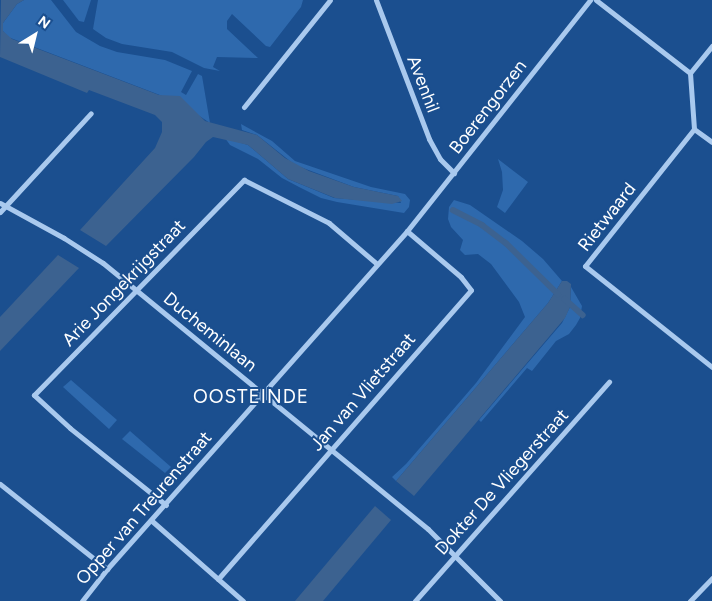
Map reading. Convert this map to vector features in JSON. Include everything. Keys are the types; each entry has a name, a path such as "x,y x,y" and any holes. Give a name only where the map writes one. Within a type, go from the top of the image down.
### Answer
{"street":[{"path":"244,107 330,0"},
{"name":"Avenhil","path":"376,0 429,140 440,159 454,173"},
{"name":"Boerengorzen","path":"407,231 590,0"},
{"path":"596,0 690,73"},
{"path":"712,46 690,73 694,129 712,142"},
{"path":"0,212 92,113"},
{"name":"Rietwaard","path":"694,129 586,266 712,367"},
{"name":"Arie Jongekrijgstraat","path":"166,505 70,428 34,395 244,180 329,223 378,264"},
{"name":"Ducheminlaan","path":"0,203 90,254 136,290 428,529 500,601"},
{"name":"Opper van Treurenstraat","path":"82,601 107,569 152,521 407,231"},
{"name":"Jan van Vlietstraat","path":"218,579 471,290 461,276 407,231"},
{"name":"Dokter De Vliegerstraat","path":"415,601 609,382"},
{"path":"0,484 107,569"},
{"path":"152,521 243,601"},
{"path":"690,601 712,578"}],"shaded area":[{"path":"1,0 24,0 17,4 3,23 3,31 12,39 159,95 180,96 205,121 257,135 285,158 309,171 354,187 398,196 402,201 392,204 335,198 288,179 248,145 213,137 106,246 80,230 155,148 162,132 162,122 155,115 89,90 87,93 0,57"},
{"path":"24,0 51,0 76,32 100,46 117,52 165,60 192,71 181,92 186,95 198,74 202,76 210,123 165,97 8,37 3,31 3,23 17,4"},
{"path":"63,0 91,0 84,22 79,21"},
{"path":"98,0 303,0 301,7 270,47 266,46 232,14 227,21 227,29 258,58 217,57 213,67 220,71 204,68 172,52 122,44 106,38 93,29"},
{"path":"241,124 272,141 295,161 371,187 405,194 410,200 409,207 404,213 321,198 282,178 258,159 230,145 225,138 248,145 288,179 334,198 401,203 398,196 354,187 295,165 257,135 242,130"},
{"path":"498,159 528,182 505,213 497,207 503,190 502,172"},
{"path":"454,200 470,205 522,241 543,259 562,281 548,303 396,481 392,477 406,464 476,383 525,317 519,302 491,264 478,254 465,255 460,250 463,240 451,227 448,219 449,207"},
{"path":"58,255 79,268 0,351 0,317"},
{"path":"562,281 567,281 571,284 570,307 565,318 414,496 396,481 548,303"},
{"path":"571,287 582,306 580,318 576,325 569,334 556,341 532,371 527,368 481,422 479,420 562,323 570,307"},
{"path":"71,380 117,420 109,429 63,387"},
{"path":"130,431 171,467 165,473 122,439"},
{"path":"375,506 391,520 323,601 295,601"}],"waterway":[{"path":"453,210 482,225 506,243 558,294"},
{"path":"565,299 583,315"}],"district":[{"name":"OOSTEINDE","path":"251,397"}]}
